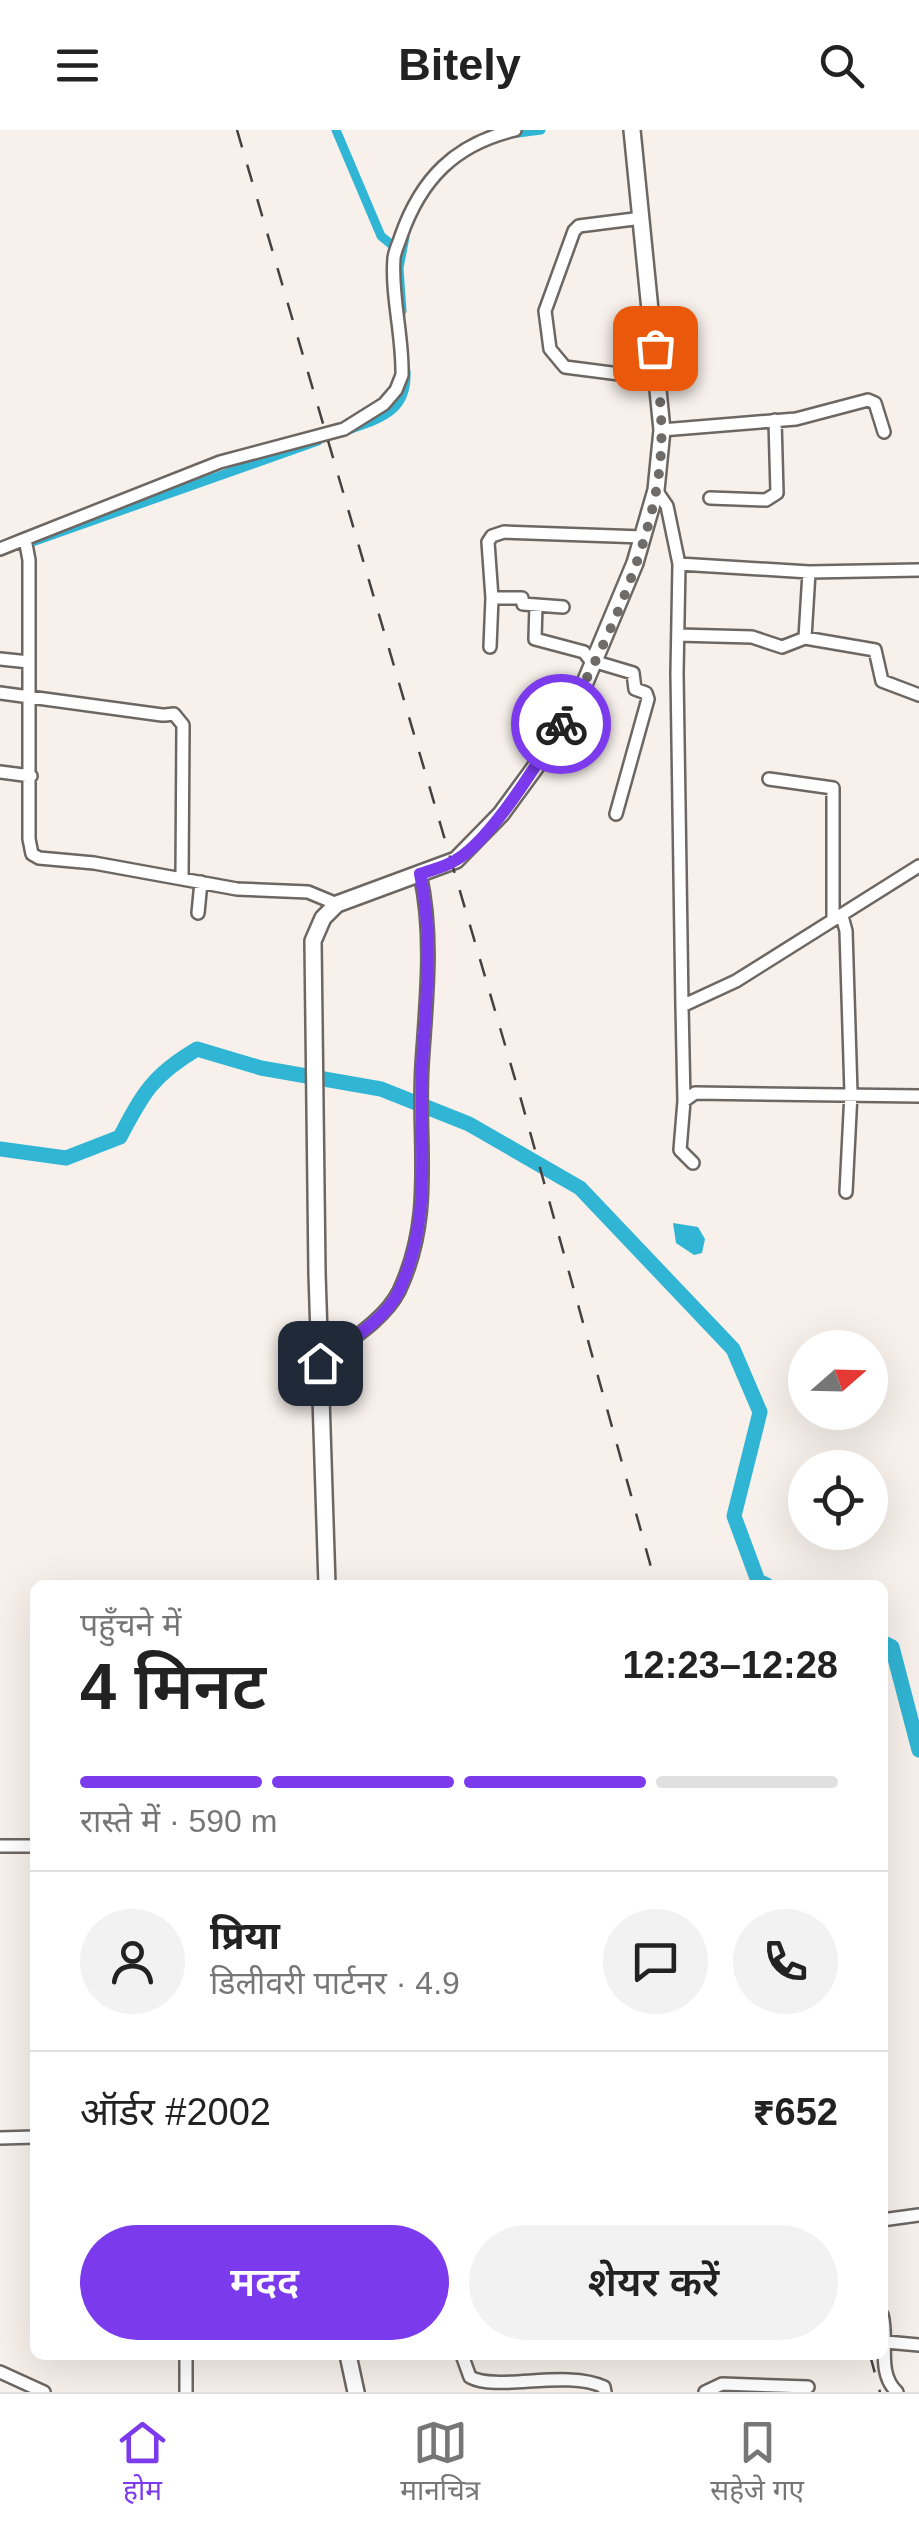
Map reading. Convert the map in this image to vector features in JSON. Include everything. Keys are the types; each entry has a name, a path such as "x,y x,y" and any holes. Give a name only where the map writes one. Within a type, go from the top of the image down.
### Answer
{"highway":[{"path":"327,1580 314,942 323,918 337,904 456,860 475,844 523,784 595,663 644,537 656,490 662,430 632,132"},
{"path":"349,2360 356,2392"}],"street":[{"path":"0,549 26,546 220,462 344,429 377,411 396,390 402,375 396,249 410,208 434,173 480,143 516,130"},
{"path":"642,218 579,226 545,311 550,349 566,367 658,379"},
{"path":"662,430 796,419 868,400 875,403 884,432"},
{"path":"710,498 766,500 778,493 775,420"},
{"path":"656,490 667,506 679,564 684,1101 680,1150 693,1162"},
{"path":"490,647 488,542 498,533 644,537"},
{"path":"26,546 29,845 36,857 246,890 308,892 337,904"},
{"path":"679,564 809,572 919,570"},
{"path":"806,638 809,572"},
{"path":"492,598 522,598 523,604 563,607"},
{"path":"536,604 534,638 584,652 595,663 633,673 635,689 648,698 616,814"},
{"path":"678,635 752,637 782,647 806,638 874,650 882,681 919,695"},
{"path":"0,659 29,662"},
{"path":"0,693 174,714 182,725 182,879"},
{"path":"0,772 31,776"},
{"path":"769,779 833,788 837,918 846,931 851,1093 846,1192"},
{"path":"682,1006 736,982 919,866"},
{"path":"320,1363 379,1315 397,1294 423,1210 422,1066 428,992 420,874"},
{"path":"198,913 201,882"},
{"path":"684,1101 695,1094 919,1096"},
{"path":"0,1846 30,1846"},
{"path":"0,2138 30,2137"},
{"path":"888,2219 919,2215"},
{"path":"888,2342 919,2345"},
{"path":"186,2360 186,2392"},
{"path":"464,2360 470,2378 499,2389 555,2380 569,2387 576,2380 596,2383 605,2392"},
{"path":"886,2360 886,2376 896,2392"},
{"path":"0,2372 44,2392"},
{"path":"705,2392 716,2384 808,2387"}],"water":[{"path":"673,1223 698,1227 705,1239 702,1253 694,1255 676,1243"}],"waterway":[{"path":"336,130 381,236 398,250"},
{"path":"510,134 541,130"},
{"path":"402,311 399,268 405,237"},
{"path":"351,429 383,416 398,404 406,384 406,371"},
{"path":"21,546 318,441"},
{"path":"0,1149 66,1158 120,1137 151,1086 197,1049 261,1068 381,1089 469,1124 580,1188 733,1349 760,1412 734,1516 758,1580"},
{"path":"888,1645 892,1647 919,1750"}],"railway":[{"path":"237,130 520,1096 655,1580"},
{"path":"871,2360 880,2392"}],"way so far":[{"path":"561,724 596,662 635,563 656,490 662,430 655,348"}],"route":[{"path":"320,1363 393,1300 404,1277 423,1210 422,1066 428,966 420,874 456,860 475,844 515,796 561,724"}]}
